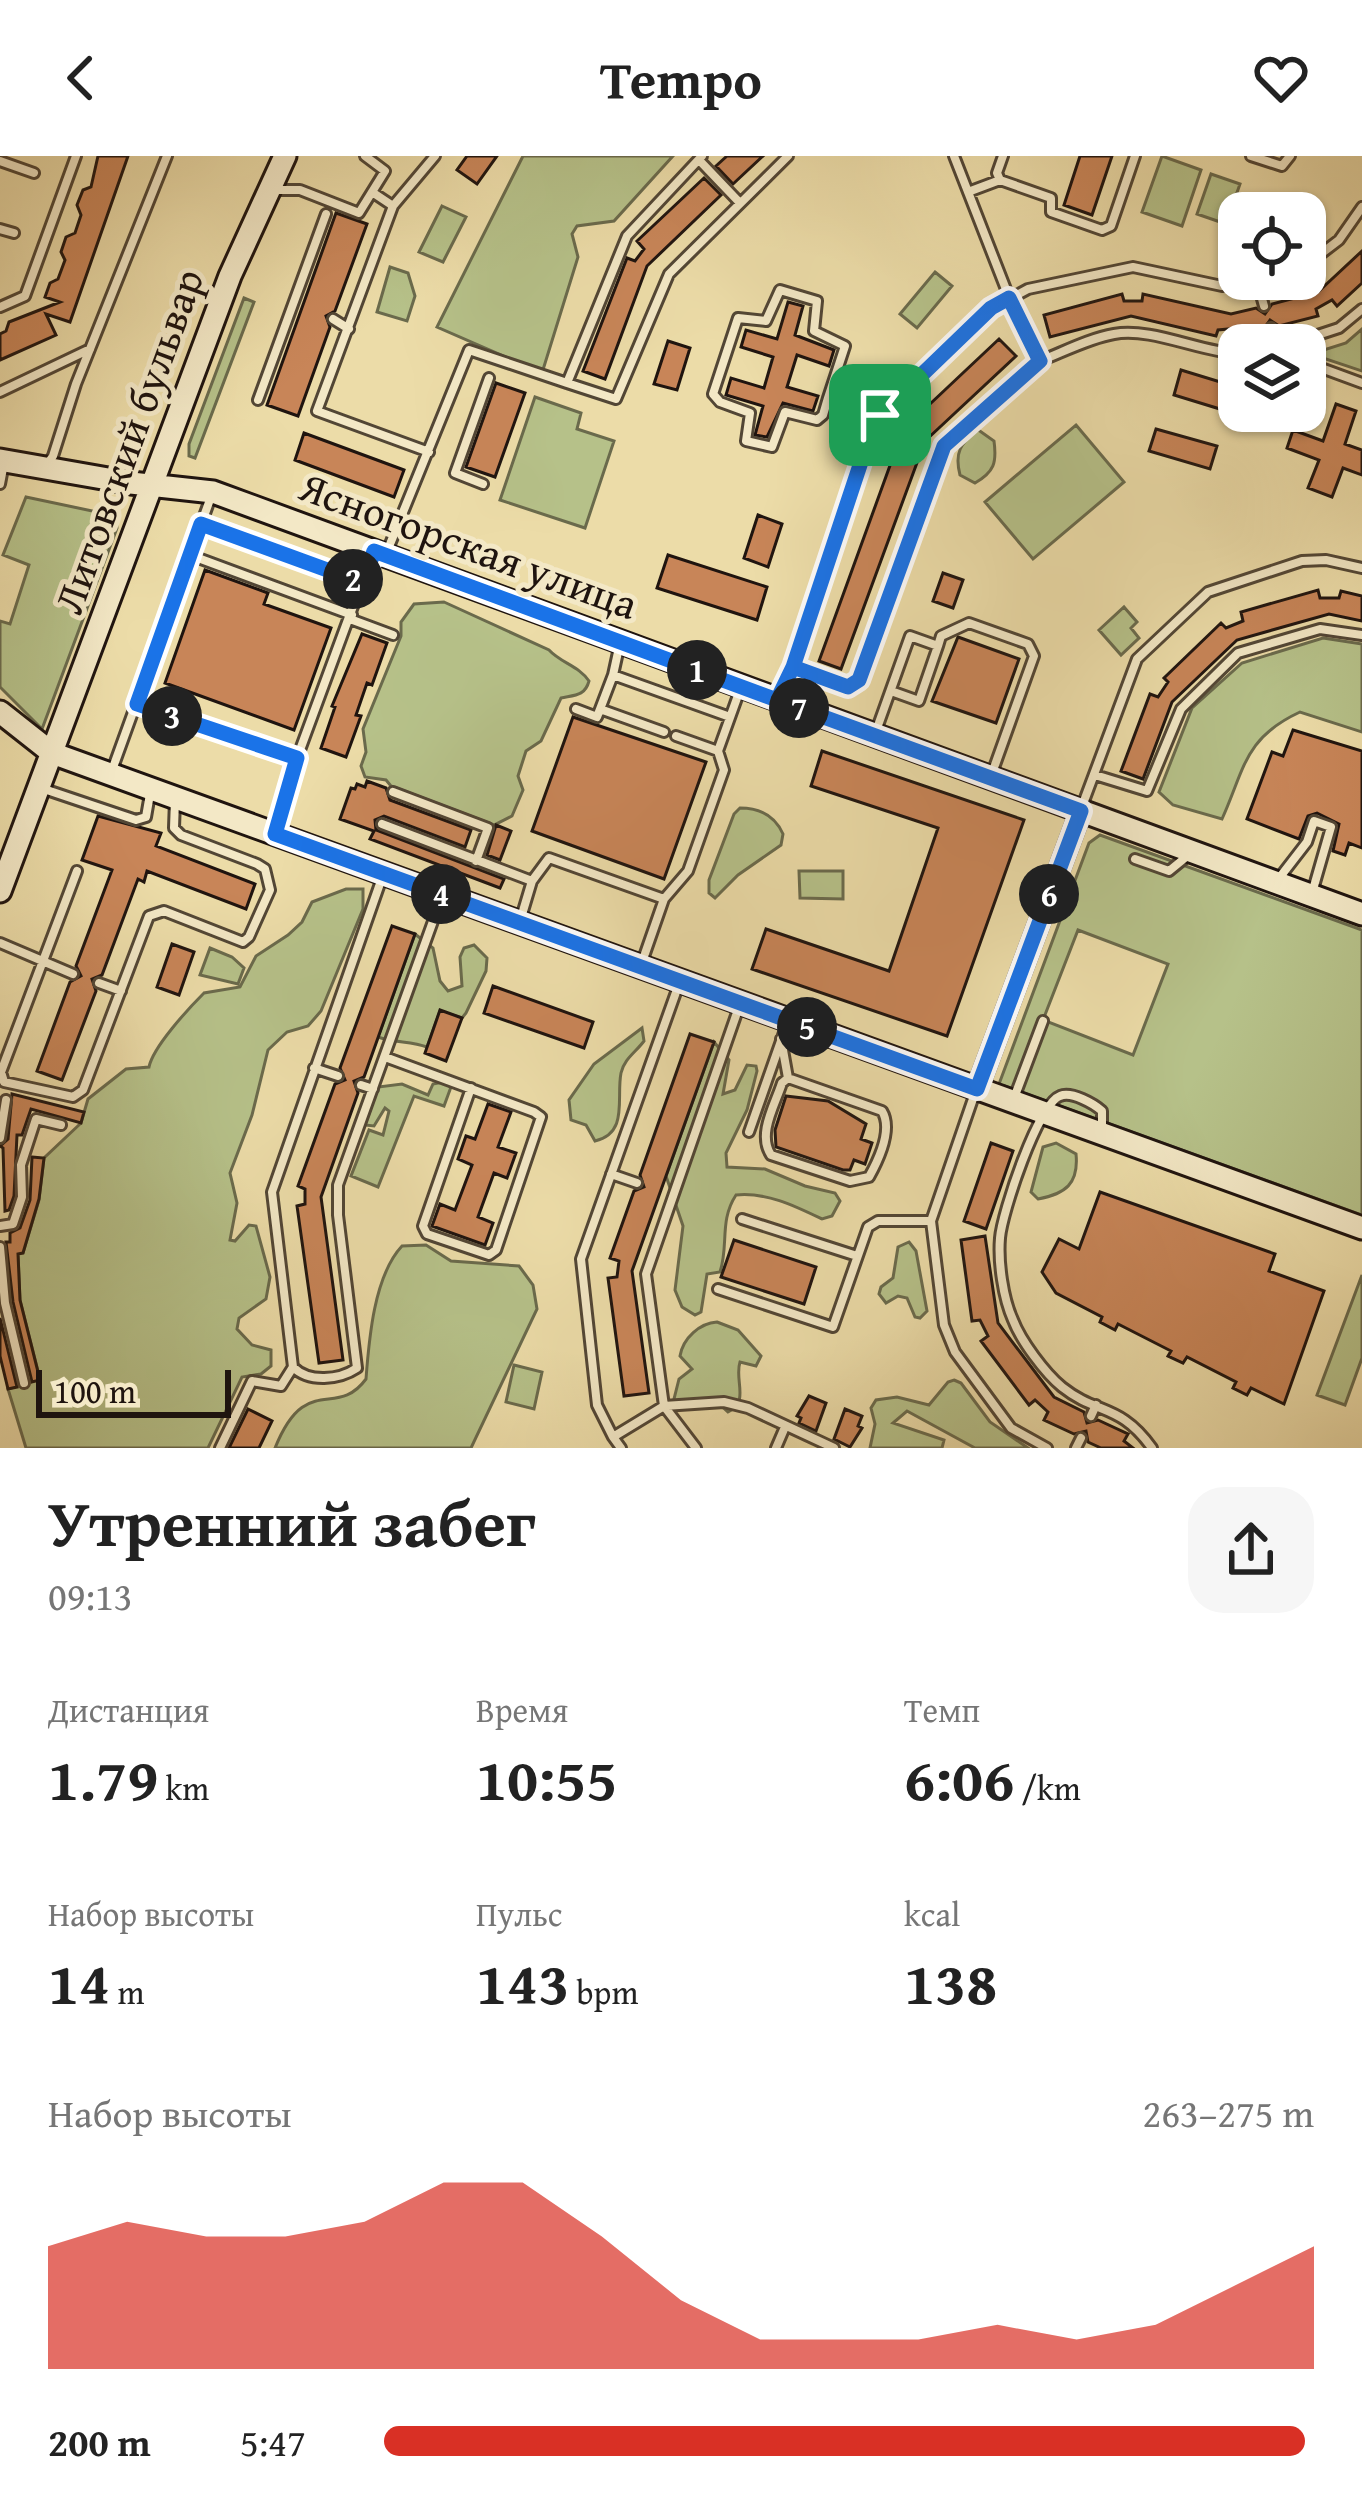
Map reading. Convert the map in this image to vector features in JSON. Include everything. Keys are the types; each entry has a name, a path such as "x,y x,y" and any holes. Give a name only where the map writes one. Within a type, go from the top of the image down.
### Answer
{"main road":[{"name":"Литовский бульвар","path":"0,891 230,276 285,156"},
{"name":"Ясногорская улица","path":"2,461 213,492 1362,914"},
{"path":"0,712 52,753 741,1003 785,1029 977,1089 1362,1228"}],"street":[{"path":"977,1089 1081,811"}],"lane":[{"path":"0,308 25,296 76,156"},
{"path":"43,468 53,456 167,156"},
{"path":"266,190 300,190 359,213 385,171 365,156"},
{"path":"429,452 317,411 393,206 435,156"},
{"path":"275,834 297,758 363,583 429,452 469,350 616,398 668,274 788,156"},
{"path":"954,156 1009,298 1040,361"},
{"path":"1000,179 997,173 1003,156"},
{"path":"968,192 1000,179 1051,198 1051,212 1106,230 1135,156"},
{"path":"1251,156 1282,166 1290,156"},
{"path":"567,383 626,236 701,158 740,203"},
{"path":"0,160 34,173"},
{"path":"372,193 393,206"},
{"path":"1326,249 1362,207"},
{"path":"259,400 326,214"},
{"path":"0,229 14,233"},
{"path":"777,700 793,667 880,415 991,308 1028,289 1122,268 1218,285"},
{"path":"780,290 817,301 814,332 844,346 828,398 817,419 785,412 770,448 746,441 750,413 720,403 713,394 738,319 766,321 780,290"},
{"path":"1263,300 1264,306"},
{"path":"1326,332 1339,328 1362,308"},
{"path":"333,319 349,329"},
{"path":"793,667 848,687 859,680 944,446 1040,361 1113,334 1138,333 1218,353"},
{"path":"0,392 90,350"},
{"path":"1326,370 1362,383"},
{"path":"483,484 455,473 489,378"},
{"path":"828,398 880,415"},
{"path":"0,484 2,461"},
{"path":"110,774 213,492"},
{"path":"201,524 363,583"},
{"path":"190,555 394,634"},
{"path":"1081,811 1137,659 1208,592 1302,561 1326,560 1362,568"},
{"path":"891,691 919,701 941,637 969,623 1028,644 1034,656 991,778"},
{"path":"1095,775 1147,791 1181,710 1238,653 1320,629 1362,635"},
{"path":"875,735 910,636 938,646"},
{"path":"576,710 597,717 620,642"},
{"path":"613,675 730,717"},
{"path":"641,967 664,899 688,871 724,770 718,751 742,686"},
{"path":"137,704 297,758"},
{"path":"600,709 664,732"},
{"path":"676,736 718,751"},
{"path":"39,788 142,820 151,789"},
{"path":"393,792 488,828 476,861"},
{"path":"77,871 1,1072 4,1082 80,1096 149,916 164,911 243,941 250,937 270,890 265,868 174,828 176,798"},
{"path":"1275,882 1307,842 1314,821 1331,827 1312,896"},
{"path":"382,824 532,881"},
{"path":"1135,860 1169,871 1192,852"},
{"path":"519,922 532,881 549,858 664,899"},
{"path":"383,873 272,1192 293,1367 301,1375 316,1379 356,1369 337,1198 443,895"},
{"path":"0,944 73,974"},
{"path":"621,1448 597,1405 580,1271 680,981"},
{"path":"99,983 121,992"},
{"path":"696,1448 664,1406 646,1274 741,1003"},
{"path":"1013,1102 1043,1021"},
{"path":"785,1029 788,1078"},
{"path":"749,1132 785,1029"},
{"path":"385,1057 471,1088 538,1113 542,1120 496,1250 489,1255 427,1234 423,1226 471,1088"},
{"path":"314,1067 338,1076"},
{"path":"788,1078 882,1111 888,1127 869,1177 850,1181 771,1155 765,1136 782,1083 788,1078"},
{"path":"361,1084 373,1089"},
{"path":"977,1089 931,1221 947,1339 1011,1427 1047,1448"},
{"path":"0,1138 6,1100"},
{"path":"1042,1112 1000,1236 1008,1306 1017,1328 1061,1387 1121,1415 1152,1448"},
{"path":"0,1226 13,1224 22,1197 21,1166 36,1119 62,1125"},
{"path":"611,1174 637,1183"},
{"path":"660,1192 673,1196"},
{"path":"742,1219 857,1256"},
{"path":"718,1288 832,1327 865,1233 878,1221 931,1221"},
{"path":"0,1247 4,1303 24,1383"},
{"path":"220,1448 253,1381 281,1386 293,1367"},
{"path":"613,1437 664,1406 724,1402 748,1408 834,1448"},
{"path":"1090,1416 1096,1405"},
{"path":"776,1448 785,1427"}],"green space":[{"path":"523,156 673,156 614,221 577,226 572,234 578,257 542,373 437,327"},
{"path":"1162,156 1201,170 1182,226 1142,212"},
{"path":"1211,174 1240,184 1237,192 1218,192 1218,221 1197,214"},
{"path":"442,206 466,217 443,262 419,252"},
{"path":"390,267 408,273 415,296 407,321 377,312"},
{"path":"935,272 952,286 917,328 900,314"},
{"path":"244,298 254,302 195,458 189,456 189,444"},
{"path":"1362,329 1362,371 1326,359 1326,349 1346,343"},
{"path":"535,397 581,413 577,429 614,441 585,528 500,500"},
{"path":"1076,425 1124,482 1033,559 985,502"},
{"path":"977,429 994,441 995,455 990,471 975,483 960,475 958,460 963,444"},
{"path":"26,497 116,516 117,528 42,729 0,687 0,621 10,624 29,565 3,555"},
{"path":"444,602 549,650 589,681 582,692 561,698 541,741 526,751 518,776 523,790 512,816 494,825 391,786 386,780 365,777 361,766 366,752 363,729 401,636 401,622 414,604"},
{"path":"1124,607 1137,622 1131,628 1139,638 1121,655 1099,630"},
{"path":"1323,638 1362,644 1362,732 1300,712 1282,722 1249,756 1222,819 1173,805 1159,792 1192,708 1242,663"},
{"path":"740,808 771,818 783,834 781,845 715,898 709,893 709,880"},
{"path":"1100,835 1362,930 1362,1215 999,1084 1089,843","holes":["1078,930 1168,964 1133,1055 1043,1020"]},
{"path":"799,871 843,871 843,899 800,898"},
{"path":"346,889 363,889 363,909 321,1011 308,1026 287,1032 268,1050 252,1115 230,1173 237,1203 230,1240 235,1241 249,1225 256,1226 270,1277 266,1299 239,1318 237,1329 252,1345 271,1350 271,1366 261,1374 242,1377 208,1448 26,1448 8,1389 40,1379 20,1300 18,1254 23,1253 39,1200 44,1158 81,1123 88,1099 126,1069 149,1067 164,1039 204,993 240,987 256,956 302,922 312,902"},
{"path":"415,934 433,948 440,981 448,991 462,986 464,948 474,945 487,958 486,971 466,1013 462,1018 440,1011 427,1047 378,1037"},
{"path":"210,948 244,968 238,984 200,975"},
{"path":"642,1028 644,1041 621,1073 617,1123 606,1137 595,1141 586,1125 571,1120 569,1100 594,1064"},
{"path":"714,1042 729,1060 723,1094 735,1090 747,1065 756,1066 757,1071 747,1110 726,1153 727,1167 765,1169 835,1193 840,1201 832,1216 822,1219 770,1198 736,1195 728,1214 720,1272 707,1274 701,1312 695,1315 682,1307 675,1290 683,1226 666,1176"},
{"path":"443,1082 451,1087 444,1106 414,1096 378,1187 351,1176 369,1130 383,1135 389,1111 385,1108 374,1126 365,1125 378,1087 402,1084 428,1095 433,1084"},
{"path":"1056,1143 1076,1154 1075,1173 1063,1190 1038,1199 1031,1192 1043,1147"},
{"path":"909,1242 916,1251 927,1311 920,1318 915,1317 907,1298 898,1296 886,1303 879,1294 893,1278 898,1247"},
{"path":"426,1245 451,1261 519,1266 533,1285 537,1309 471,1448 275,1448 298,1410 355,1391 366,1379 375,1309 385,1274 402,1246"},
{"path":"1362,1275 1362,1358 1345,1405 1317,1395"},
{"path":"717,1322 738,1330 761,1356 756,1366 740,1362 740,1397 728,1412 717,1402 674,1399 679,1379 692,1369 680,1356 685,1343 699,1328"},
{"path":"514,1365 542,1372 534,1409 506,1402"},
{"path":"954,1380 990,1422 1028,1448 975,1448 907,1411 893,1423 944,1440 942,1448 870,1448 875,1424 871,1408 876,1400 897,1397 929,1405"}],"building":[{"path":"98,156 128,156 70,322 46,314 56,335 0,360 0,334 9,322 60,302 45,297 50,283 58,279 65,260 61,252 66,237 75,233 81,215 77,205 83,190 91,187"},
{"path":"467,156 497,156 477,184 457,170"},
{"path":"727,156 763,156 733,184 716,166"},
{"path":"1080,156 1112,156 1092,215 1064,205"},
{"path":"704,178 721,195 647,266 605,379 583,371 627,258 635,261 644,249 637,241"},
{"path":"336,213 367,224 335,311 326,316 330,327 298,416 267,405"},
{"path":"1362,251 1362,283 1337,306 1332,300 1316,309 1318,316 1287,324 1270,320 1267,324 1218,324 1216,336 1131,316 1050,337 1044,315 1122,294 1124,301 1142,301 1143,294 1231,314 1256,308 1265,314 1272,304 1287,300 1326,300 1326,285"},
{"path":"788,302 803,306 795,335 834,350 829,366 797,355 787,387 818,396 813,411 783,403 767,437 755,435 763,406 726,395 731,378 764,388 773,357 741,347 746,330 777,339"},
{"path":"999,339 1016,356 925,441 841,669 819,661 900,438 911,442 920,428 913,420"},
{"path":"668,341 690,348 677,390 654,384"},
{"path":"1181,370 1218,381 1218,408 1174,395"},
{"path":"496,383 525,393 495,477 466,467"},
{"path":"1336,404 1356,411 1345,444 1362,450 1362,475 1343,468 1332,497 1308,488 1319,460 1287,448 1292,432 1323,441"},
{"path":"1156,429 1217,446 1210,469 1149,451"},
{"path":"304,433 404,470 394,497 295,460"},
{"path":"758,515 782,524 768,567 744,558"},
{"path":"668,555 767,587 757,620 657,588"},
{"path":"205,570 268,593 264,604 331,628 294,730 165,683"},
{"path":"943,573 963,580 953,608 933,601"},
{"path":"1318,590 1320,598 1339,598 1341,591 1362,596 1362,621 1329,614 1237,640 1172,702 1143,779 1121,771 1150,694 1158,697 1168,682 1164,678 1221,623 1226,628 1243,621 1241,612"},
{"path":"362,634 387,643 372,685 367,683 346,757 321,748 332,706"},
{"path":"958,637 1019,659 996,723 932,701"},
{"path":"573,717 706,762 664,879 532,831"},
{"path":"1293,730 1362,751 1362,848 1349,843 1345,855 1333,851 1339,824 1317,813 1308,816 1299,839 1247,819 1272,752 1283,756"},
{"path":"822,751 1024,820 947,1036 752,969 766,929 889,971 938,828 811,786"},
{"path":"367,781 386,788 390,800 471,830 465,847 384,816 375,820 376,830 504,879 500,888 370,839 374,831 340,819 351,788 365,787"},
{"path":"98,816 161,833 156,846 255,884 246,909 147,871 144,882 138,879 102,975 92,979 96,991 62,1080 37,1071 70,982 81,976 76,966 112,870 82,860"},
{"path":"496,825 511,831 500,860 487,855"},
{"path":"392,926 415,934 364,1077 354,1081 358,1093 321,1197 343,1360 319,1363 297,1206 305,1204 305,1189 298,1186 335,1084 345,1080 340,1068"},
{"path":"172,944 194,952 179,995 157,987"},
{"path":"493,986 593,1022 584,1048 484,1013"},
{"path":"440,1010 462,1018 446,1061 425,1053"},
{"path":"690,1034 714,1042 632,1271 649,1393 624,1396 608,1278 617,1277 619,1261 610,1258 634,1191 644,1187 640,1175"},
{"path":"12,1094 84,1112 81,1123 31,1109 22,1135 17,1135 14,1196 5,1211 0,1146 8,1139"},
{"path":"786,1096 828,1101 866,1124 861,1139 872,1143 865,1164 854,1160 850,1170 843,1170 776,1147 775,1130"},
{"path":"488,1104 511,1112 498,1147 516,1153 507,1178 494,1173 478,1217 493,1223 485,1245 432,1226 440,1204 455,1210 472,1165 458,1159 466,1136 475,1139"},
{"path":"991,1143 1013,1151 986,1229 964,1221"},
{"path":"32,1157 44,1158 39,1199 23,1253 18,1254 20,1300 40,1380 32,1382 13,1302 6,1242 20,1228 30,1200"},
{"path":"1100,1192 1275,1254 1269,1271 1324,1291 1284,1404 1251,1388 1247,1395 1233,1388 1236,1382 1187,1357 1183,1363 1168,1356 1171,1351 1118,1324 1115,1330 1100,1322 1102,1317 1056,1293 1042,1272 1059,1239 1079,1249"},
{"path":"985,1236 998,1323 1054,1397 1084,1412 1087,1423 1098,1420 1128,1434 1124,1441 1133,1448 1101,1448 1088,1442 1086,1431 1074,1434 1044,1420 1048,1412 1035,1400 1029,1405 981,1341 988,1336 980,1320 972,1321 961,1240"},
{"path":"734,1240 816,1267 804,1304 721,1277"},
{"path":"0,1318 17,1387 8,1389 0,1356"},
{"path":"809,1396 826,1403 816,1431 799,1423 797,1416"},
{"path":"248,1409 272,1421 259,1448 229,1448"},
{"path":"845,1409 862,1416 858,1426 862,1428 850,1447 834,1439"}],"route":[{"path":"880,415 793,667 777,700 374,551 363,583 201,524 137,704 297,758 275,834 977,1089 1081,811 777,700 787,683 793,667 848,687 859,680 944,446 1040,361 1009,298 991,308 880,415"}]}
